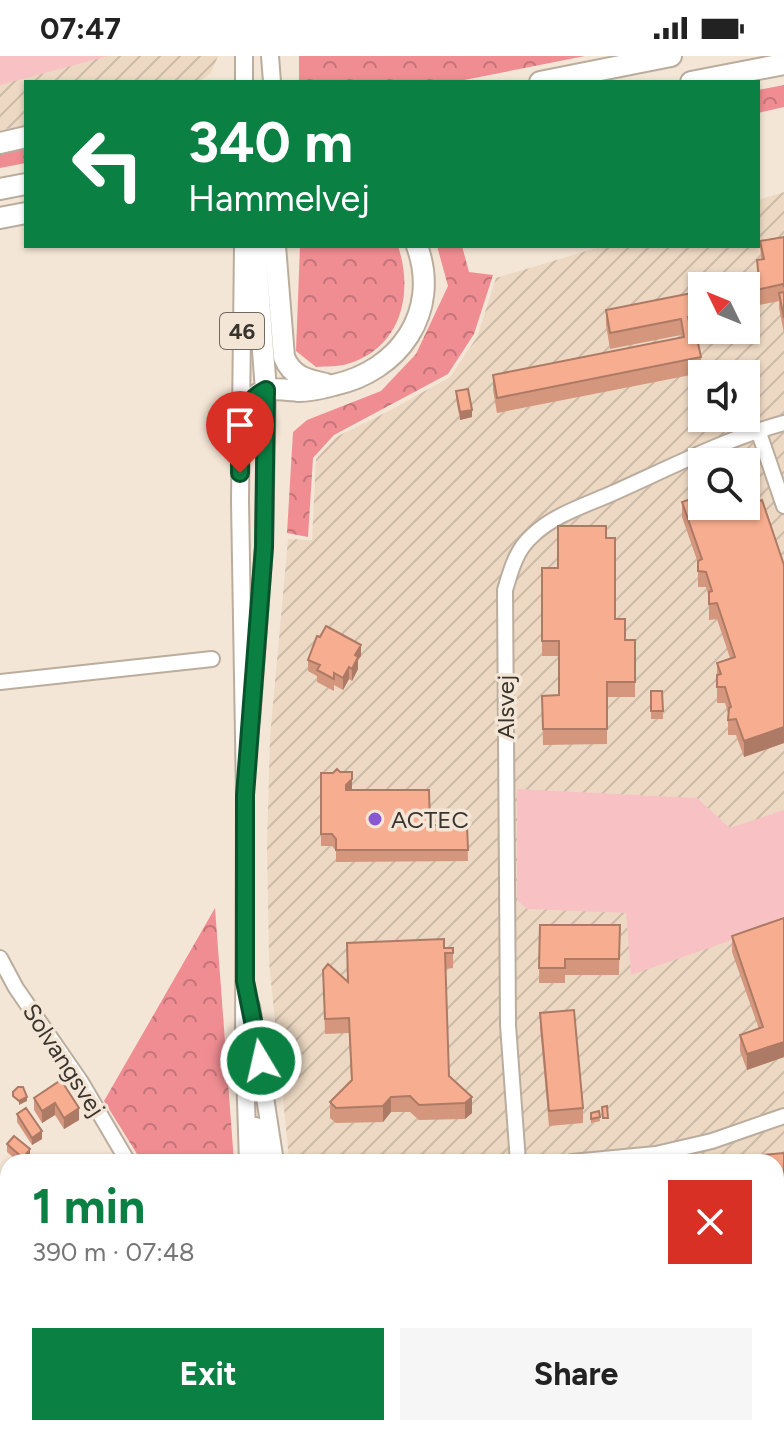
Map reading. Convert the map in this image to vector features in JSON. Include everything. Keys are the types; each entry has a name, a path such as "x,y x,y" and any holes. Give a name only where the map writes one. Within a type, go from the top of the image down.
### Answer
{"highway":[{"path":"550,80 671,56"},
{"path":"701,80 784,64"},
{"path":"0,143 24,137"},
{"path":"0,189 24,184"},
{"path":"0,220 24,216"},
{"path":"255,248 266,390"},
{"path":"275,248 282,342 288,367 304,379 334,386"},
{"path":"241,416 256,396 266,390 303,391 334,386 370,374 391,358 411,334 422,302 423,272 417,248"}],"main road":[{"path":"244,56 244,80"},
{"path":"273,56 274,80"},
{"name":"46","path":"243,248 240,651 245,795 244,1041 248,1154"},
{"name":"46","path":"245,795 264,547 266,390 275,248"},
{"name":"46","path":"245,981 257,1031 274,1154"},
{"path":"244,1041 259,1154"}],"street":[{"name":"Alsvej","path":"760,429 784,423"},
{"name":"Alsvej","path":"517,1154 508,1025 505,590 517,555 532,535 556,518 753,432"},
{"path":"759,432 784,506"},
{"path":"0,682 212,659"},
{"name":"Solvangsvej","path":"0,958 16,988 81,1082 123,1154"},
{"path":"656,1154 712,1141 784,1116"}],"shaded area":[{"path":"0,56 218,56 211,73 202,80 24,80 24,125 0,130"},
{"path":"0,56 108,56 0,85"},
{"path":"784,192 784,1154 289,1154 269,962 267,846 270,737 288,539 312,540 316,459 336,437 450,377 477,337 496,278 596,248 760,248 760,199"},
{"path":"517,789 697,798 730,828 784,810 784,922 631,975 626,913 527,909 517,900"}],"green space":[{"path":"299,56 585,56 464,80 299,80"},
{"path":"784,85 784,107 760,113 760,90"},
{"path":"24,146 24,163 0,168 0,152"},
{"path":"300,248 399,248 403,264 403,300 399,317 380,346 343,365 316,367 296,351"},
{"path":"438,248 463,248 469,272 493,275 474,334 448,374 334,435 313,458 308,537 287,533 293,432 307,420 381,391 416,354 448,286"},
{"path":"215,908 233,1154 137,1154 104,1101"}],"building":[{"path":"784,237 784,287 783,284 760,289 757,260 764,259 760,241"},
{"path":"784,292 784,318 779,293"},
{"path":"688,294 688,344 698,344 701,357 497,398 493,375 684,337 681,319 610,333 606,310"},
{"path":"468,389 472,410 460,412 456,391"},
{"path":"688,500 688,519 682,502"},
{"path":"762,500 784,565 784,727 744,741 736,719 728,720 731,707 725,687 717,687 717,675 721,674 717,663 735,657 717,603 709,604 709,592 712,591 706,572 698,571 698,561 702,559 688,520 760,520"},
{"path":"558,526 606,526 606,538 615,538 615,619 625,619 625,640 635,640 635,682 607,682 607,729 543,729 542,696 559,695 559,641 542,641 542,568 558,568"},
{"path":"326,626 361,645 352,669 349,667 343,678 334,673 334,679 317,670 320,665 308,660 317,636 320,637"},
{"path":"651,691 662,691 663,711 651,711"},
{"name":"ACTEC","path":"337,769 352,772 346,790 429,790 430,825 467,825 468,850 336,850 336,839 332,834 321,834 321,773 333,773"},
{"path":"784,918 784,1042 747,1054 740,1035 763,1027 732,936"},
{"path":"540,925 620,925 619,959 565,959 565,968 539,968"},
{"path":"444,939 444,948 453,948 453,953 445,953 449,1076 472,1097 465,1103 419,1105 410,1096 391,1097 383,1106 336,1108 330,1102 352,1080 349,1018 325,1019 323,970 328,964 348,982 347,943"},
{"path":"574,1010 583,1108 549,1111 540,1013"},
{"path":"61,1080 79,1108 64,1118 55,1103 42,1111 34,1098"},
{"path":"18,1087 23,1087 27,1097 19,1101 13,1096"},
{"path":"607,1106 608,1118 603,1118 602,1107"},
{"path":"26,1108 42,1131 32,1138 17,1114"},
{"path":"599,1111 600,1117 591,1119 591,1113"},
{"path":"14,1136 30,1149 26,1154 18,1154 7,1144"}],"place":[{"name":"ACTEC","path":"375,819"}],"route":[{"path":"240,473 241,416 247,405 266,390 264,547 245,795 245,981 261,1061"}]}
